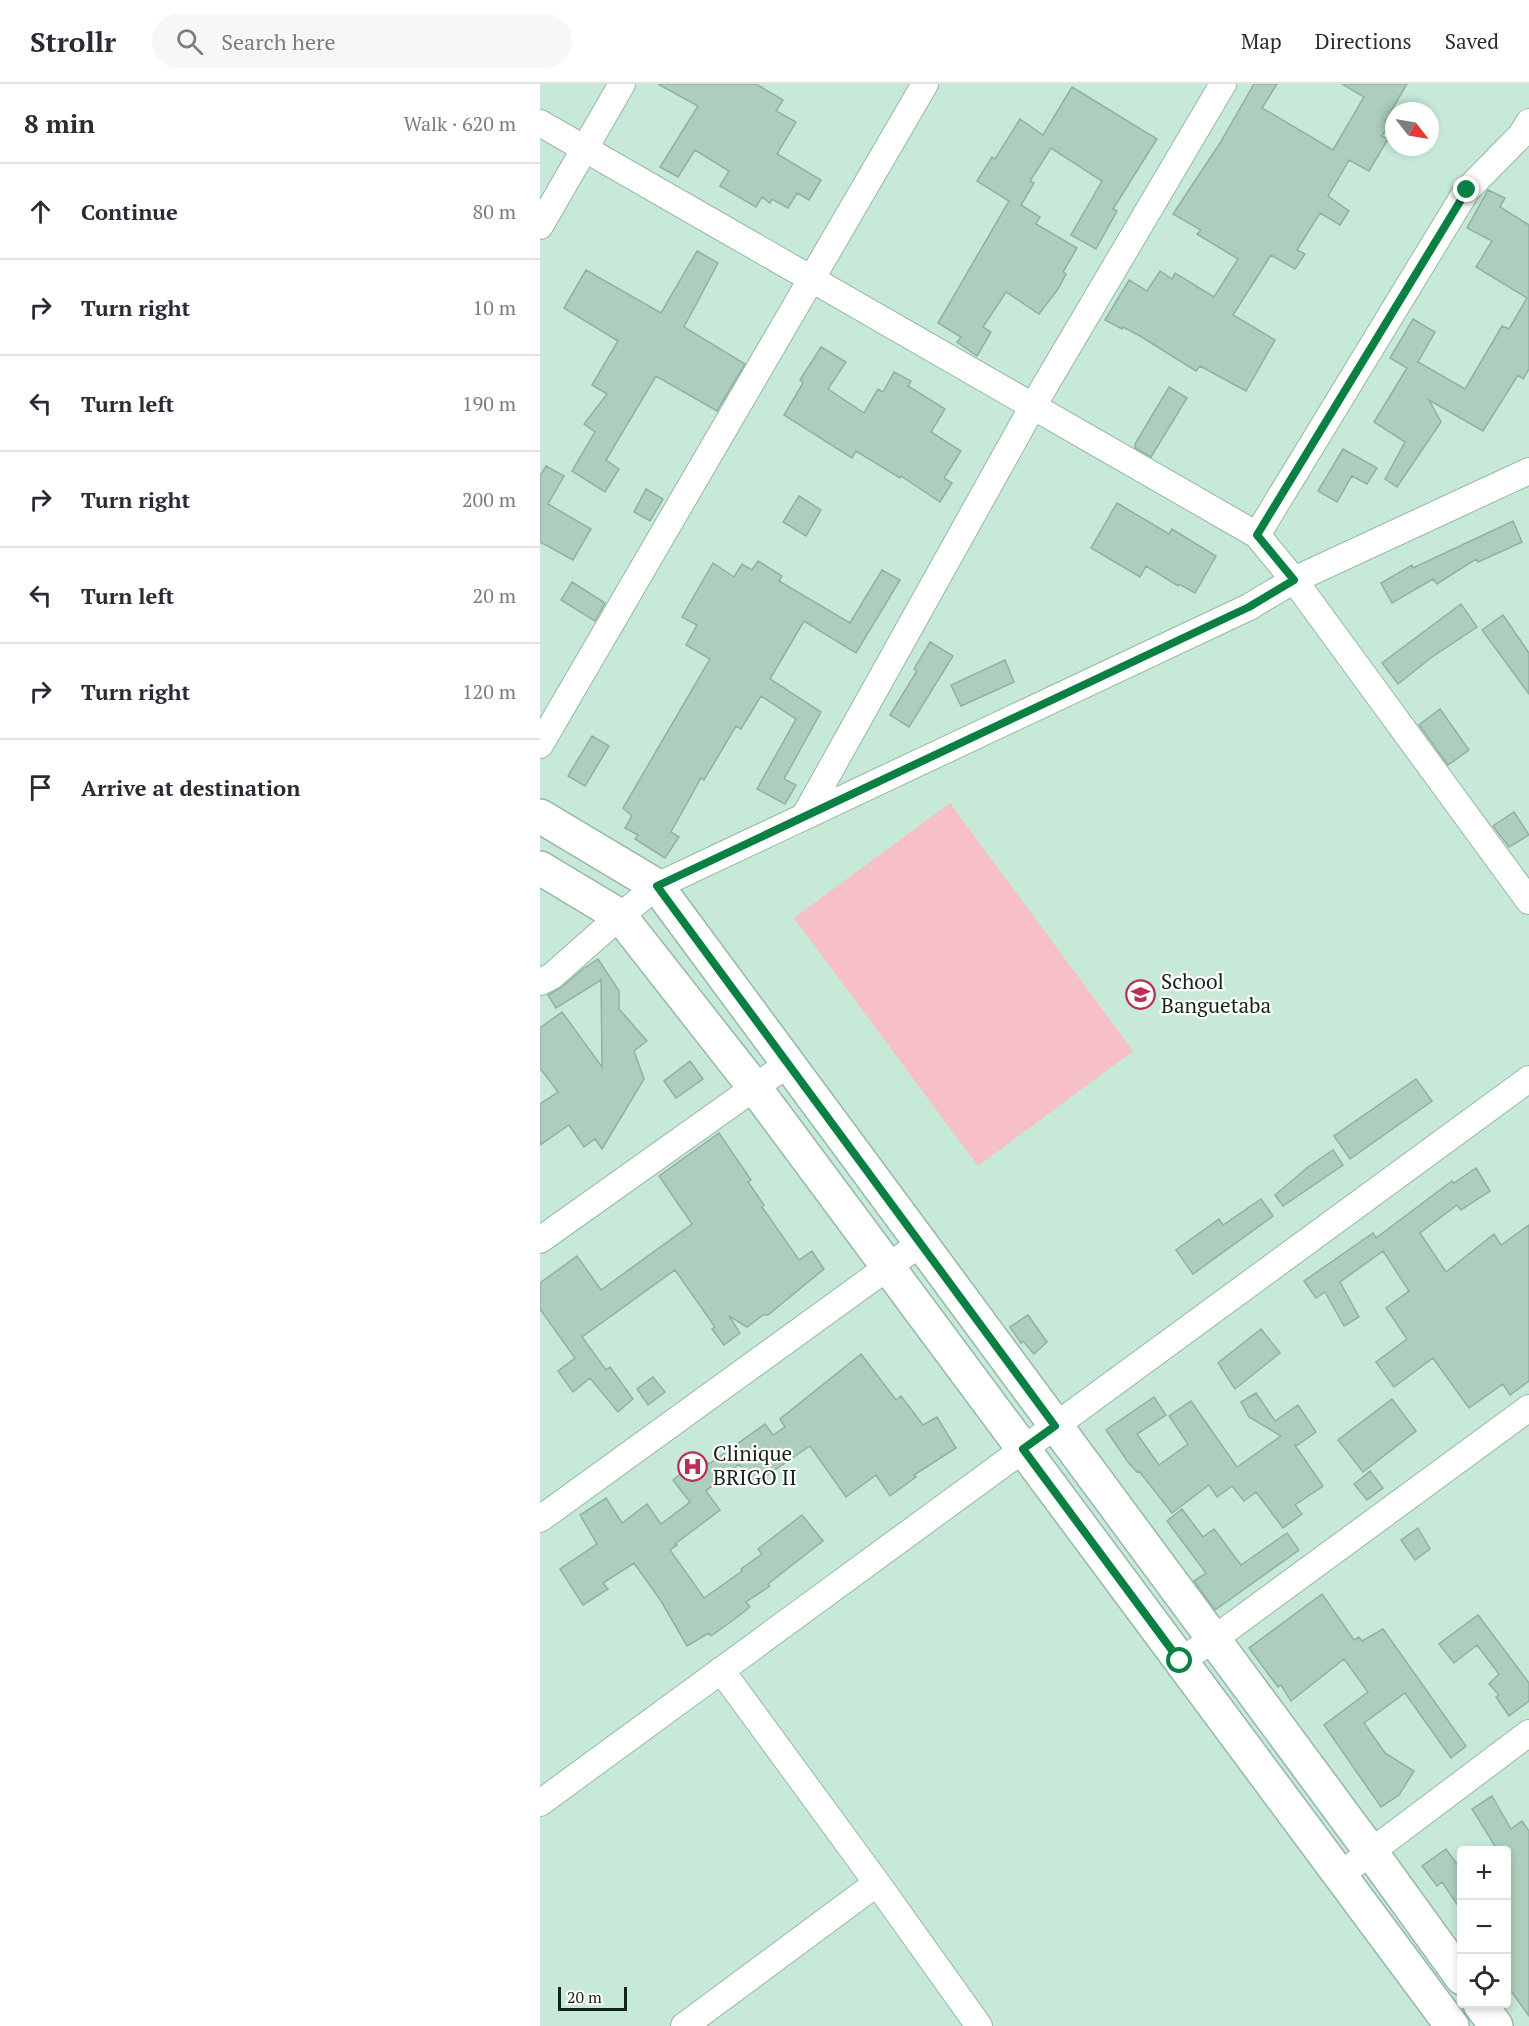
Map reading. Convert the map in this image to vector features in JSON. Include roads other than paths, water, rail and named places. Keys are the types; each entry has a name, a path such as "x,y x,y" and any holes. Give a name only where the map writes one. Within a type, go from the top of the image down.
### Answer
{"street":[{"path":"540,226 622,84"},
{"path":"540,745 925,84"},
{"path":"804,817 1033,406 1223,84"},
{"path":"1257,535 1467,190 1521,135 1529,122"},
{"path":"540,123 1257,535 1294,580 1529,902"},
{"path":"540,982 552,976 657,886 1249,607 1294,580 1529,471"},
{"path":"540,816 657,886 1371,1852 1457,1972"},
{"path":"540,868 620,916 754,1088 1452,2026"},
{"path":"540,1240 789,1064"},
{"path":"540,1803 1529,1079"},
{"path":"540,1519 921,1243"},
{"path":"1180,1661 1214,1639 1529,1407"},
{"path":"721,1670 979,2026"},
{"path":"1340,1875 1529,1733"},
{"path":"684,2026 877,1883"},
{"path":"1483,2008 1496,2026"}],"place":[{"name":"School Banguetaba","path":"1140,994"},
{"name":"Clinique BRIGO II","path":"692,1466"}]}
